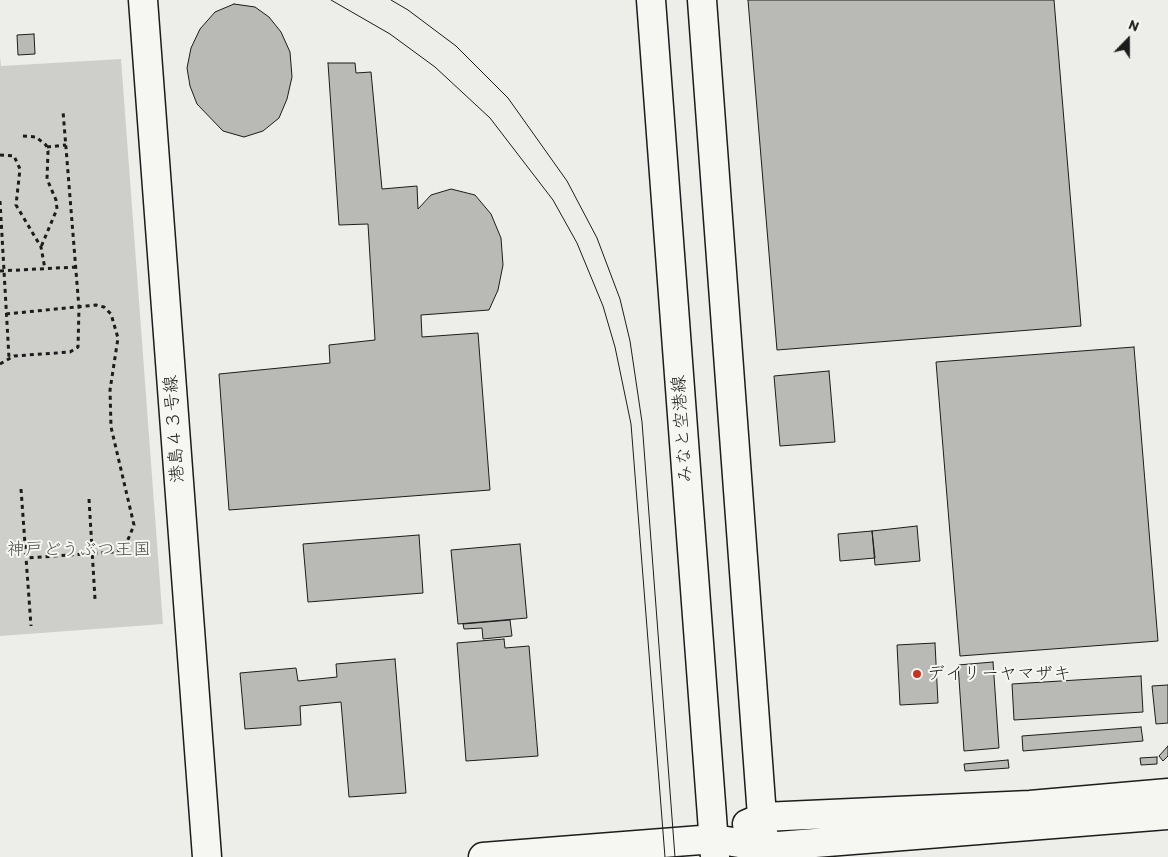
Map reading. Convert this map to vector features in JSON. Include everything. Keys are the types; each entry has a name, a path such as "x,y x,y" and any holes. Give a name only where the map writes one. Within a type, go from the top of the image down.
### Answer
{"street":[{"name":"港島４３号線","path":"143,0 207,857"},
{"name":"みなと空港線","path":"650,0 714,848"},
{"path":"702,0 765,852"},
{"path":"714,848 763,817 1030,805 1168,793"},
{"path":"483,857 714,848 765,852 1168,815"}],"path":[{"path":"0,364 9,358 73,352 78,347 80,308 63,111"},
{"path":"23,136 36,136 47,147 47,179 56,200 57,208 41,247"},
{"path":"47,147 66,145"},
{"path":"0,155 14,156 18,163 21,176 16,205 41,247 45,269"},
{"path":"0,201 2,271 9,358"},
{"path":"2,271 76,268"},
{"path":"6,314 96,305 108,310 118,338 109,407 114,444 134,525 122,549 114,552 26,558"},
{"path":"21,490 31,626"},
{"path":"89,499 94,553 95,599"}],"green space":[{"name":"神戸どうぶつ王国","path":"0,57 1,66 121,59 163,624 0,636"}],"building":[{"path":"748,0 1054,0 1081,326 777,350"},
{"path":"234,4 255,7 269,17 281,32 290,52 292,77 287,99 279,118 263,131 244,137 223,131 197,104 190,86 187,68 191,48 200,29 215,12"},
{"path":"34,34 35,54 18,55 17,35"},
{"path":"328,63 355,63 356,73 371,72 382,189 417,186 418,209 431,195 451,189 475,195 491,214 501,238 503,265 498,290 489,310 421,315 422,337 478,333 490,490 229,510 219,374 330,363 329,345 375,340 368,224 339,225"},
{"path":"1134,347 1158,641 960,656 936,362"},
{"path":"829,371 835,442 780,446 774,376"},
{"path":"917,526 920,561 875,565 872,531"},
{"path":"872,531 875,558 840,561 838,534"},
{"path":"419,535 423,593 308,602 303,544"},
{"path":"520,544 527,618 458,624 451,550"},
{"path":"510,620 512,636 483,639 482,628 464,629 463,624"},
{"path":"504,639 505,648 529,646 538,756 466,761 457,643"},
{"name":"デイリーヤマザキ","path":"935,643 938,703 900,705 897,645"},
{"path":"395,659 406,793 349,797 341,702 300,706 301,725 245,729 240,673 296,668 298,681 337,677 336,664"},
{"path":"993,662 999,748 964,751 958,665"},
{"path":"1141,676 1143,712 1014,720 1012,684"},
{"path":"1168,685 1168,723 1156,724 1152,686"},
{"path":"1141,727 1143,741 1023,751 1022,736"},
{"path":"1168,746 1168,756 1163,761 1159,756"},
{"path":"1157,757 1157,764 1141,765 1140,758"},
{"path":"1008,760 1009,768 965,771 964,764"}],"tram line":[{"path":"331,0 390,34 435,67 490,118 553,200 577,243 603,306 615,347 631,424 665,857"},
{"path":"391,0 408,10 456,46 508,98 567,181 597,238 620,299 630,341 642,422 675,857"}],"place":[{"name":"デイリーヤマザキ","path":"917,674"}]}
